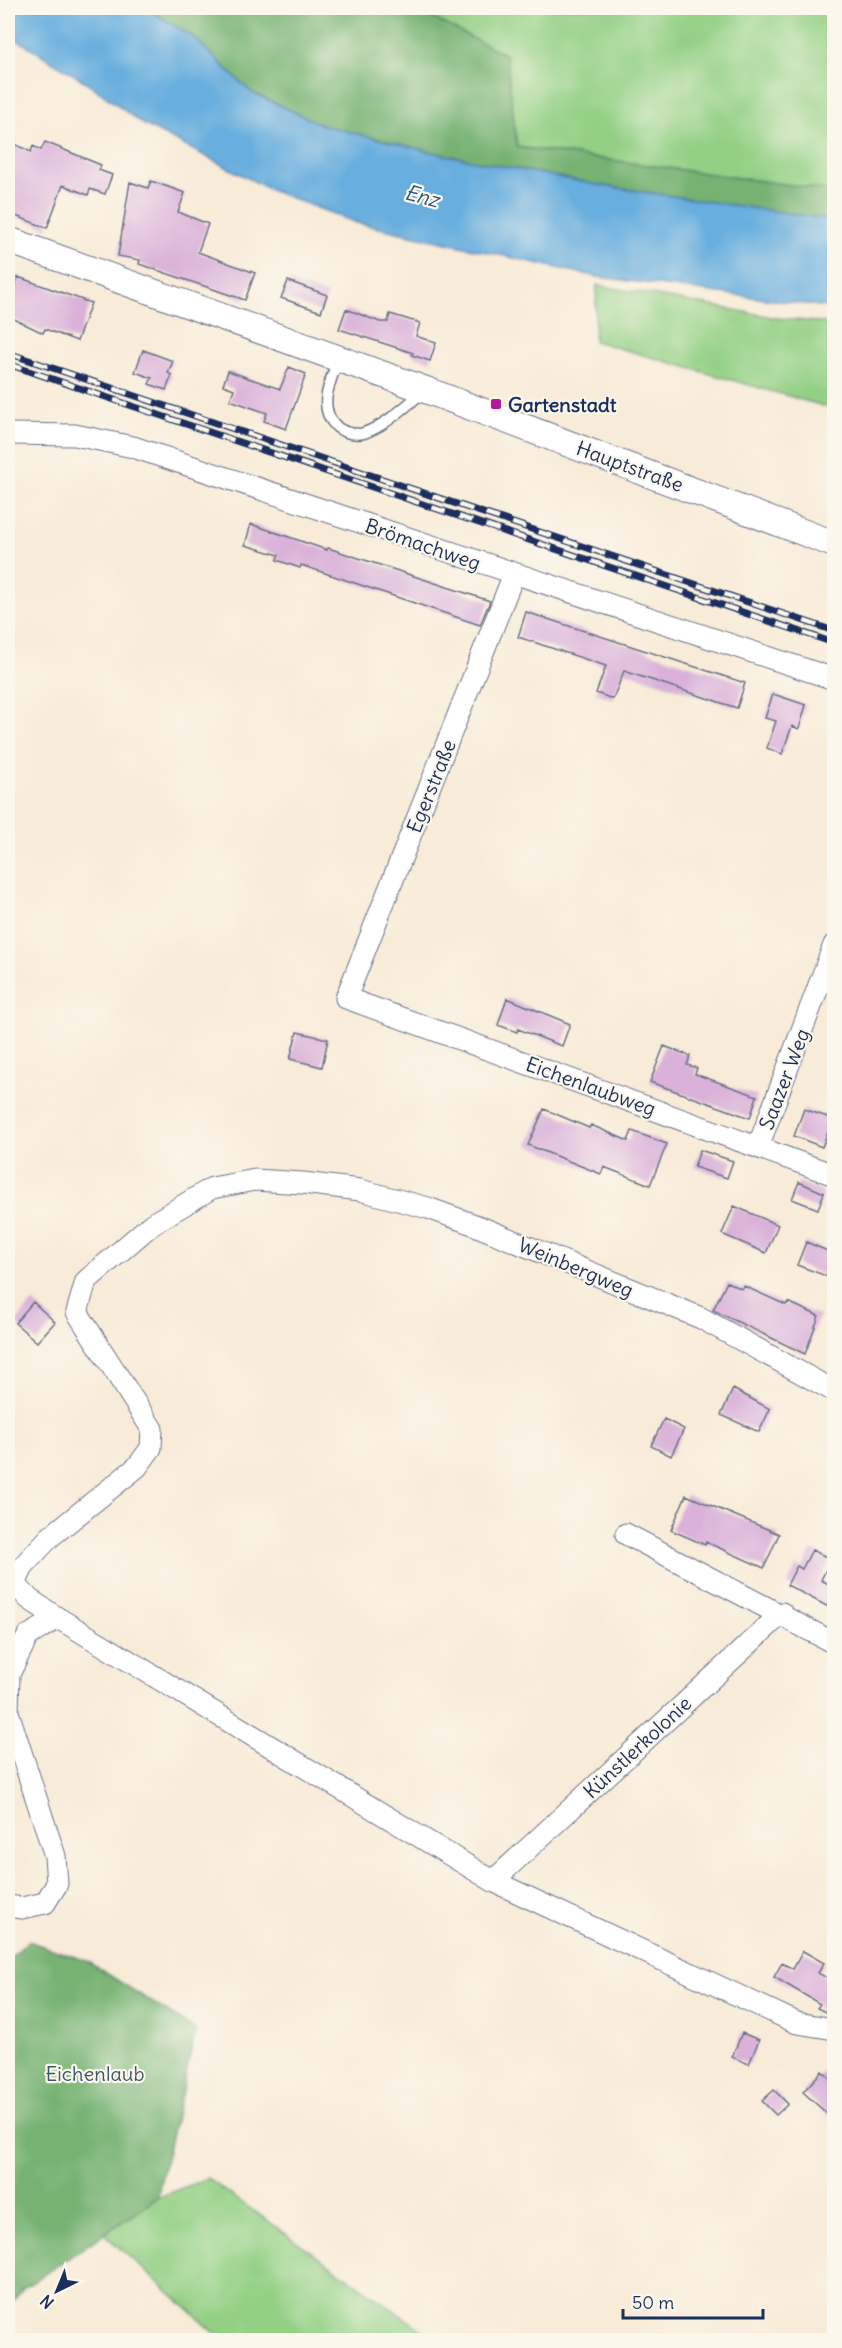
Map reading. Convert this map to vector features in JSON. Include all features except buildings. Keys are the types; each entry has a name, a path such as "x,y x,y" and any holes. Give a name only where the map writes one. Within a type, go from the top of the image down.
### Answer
{"street":[{"path":"8,240 426,390"},
{"name":"Hauptstraße","path":"426,390 834,544"},
{"name":"Brömachweg","path":"8,434 75,435 133,447 834,679"},
{"name":"Egerstraße","path":"346,998 514,574"},
{"name":"Saazer Weg","path":"758,1147 834,945"},
{"name":"Eichenlaubweg","path":"346,998 834,1175"},
{"name":"Weinbergweg","path":"58,1618 29,1599 15,1584 24,1565 50,1537 137,1467 151,1448 152,1429 77,1312 86,1281 152,1224 212,1188 255,1180 303,1183 360,1190 428,1208 701,1318 834,1391"},
{"path":"626,1534 782,1613 834,1643"},
{"name":"Künstlerkolonie","path":"493,1881 782,1613"},
{"path":"8,1906 22,1908 45,1903 57,1884 55,1856 8,1712 9,1674 28,1636 58,1618 493,1881 797,2023 834,2029"}],"lane":[{"path":"338,360 325,405 332,423 342,431 363,433 376,427 426,390"}],"green space":[{"path":"146,8 413,8 506,55 517,147 834,191 834,220 598,185 431,152 322,125 251,92 193,37"},
{"path":"413,8 834,8 834,191 517,147 506,55"},
{"path":"597,285 778,318 834,324 834,409 594,341"},
{"name":"Eichenlaub","path":"28,1941 87,1961 196,2030 157,2198 24,2288 8,2307 8,1960"},
{"path":"207,2178 436,2340 223,2340 104,2234 157,2198"}],"water":[{"name":"Enz","path":"8,8 146,8 193,37 251,92 322,125 431,152 598,185 834,220 834,308 598,277 357,223 273,191 143,124 86,82 8,34"}],"railway":[{"path":"8,353 834,631"},
{"path":"8,364 834,643"}],"place":[{"name":"Gartenstadt","path":"496,404"}]}
